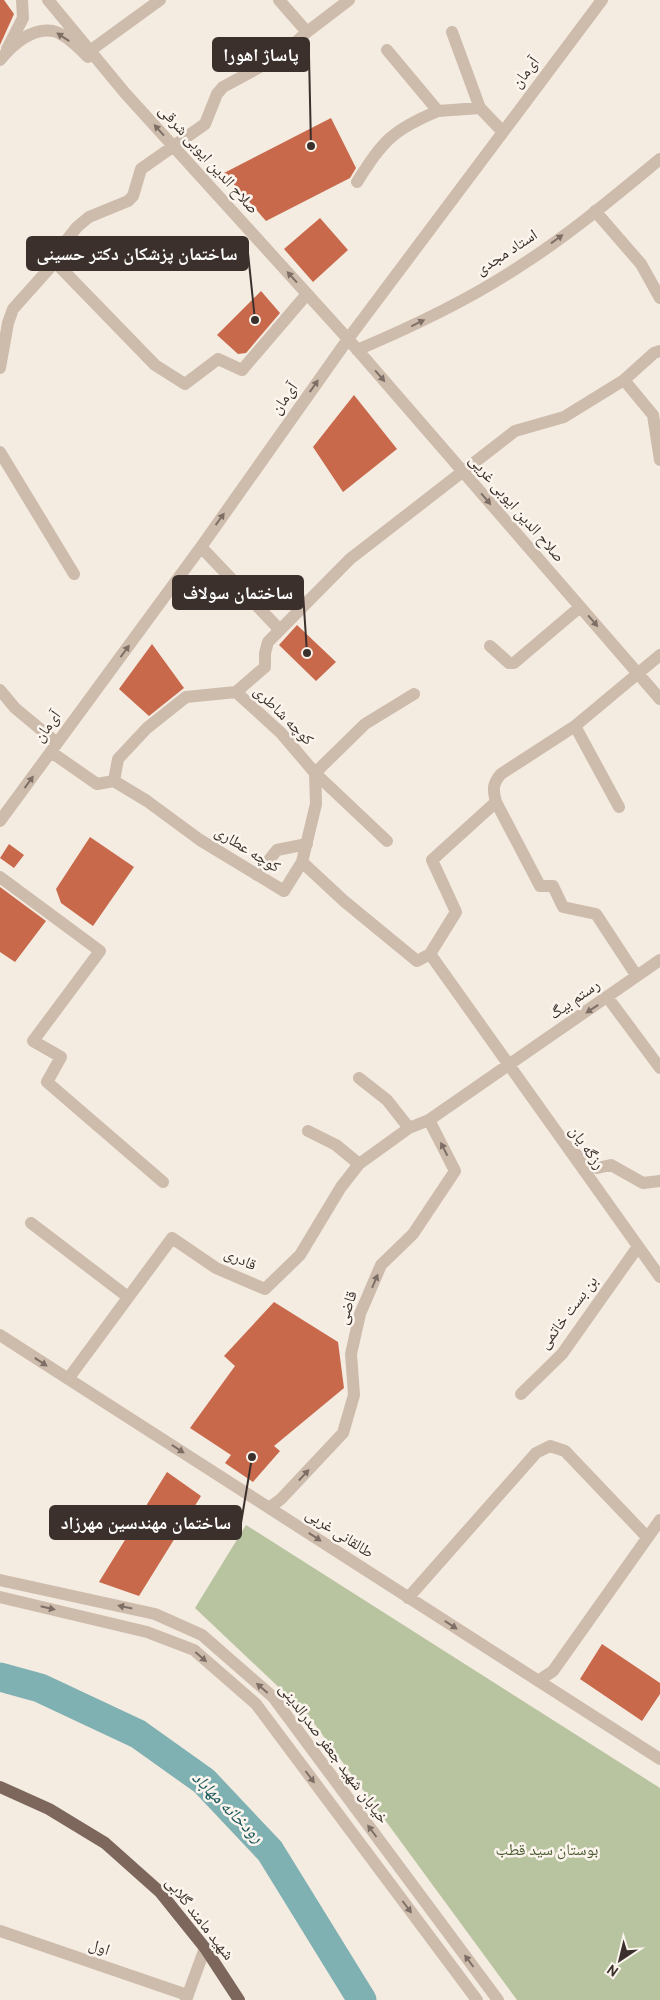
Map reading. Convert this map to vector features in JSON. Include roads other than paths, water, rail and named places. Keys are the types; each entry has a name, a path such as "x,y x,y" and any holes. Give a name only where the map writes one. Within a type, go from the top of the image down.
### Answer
{"main road":[{"name":"شهید مامند گلابی","path":"0,1786 49,1809 105,1843 160,1892 205,1948 239,2000"}],"street":[{"path":"3,57 23,18 22,0"},
{"name":"صلاح الدین ایوبی شرقی","path":"48,0 126,93 348,339"},
{"path":"91,50 160,0"},
{"path":"279,0 307,32"},
{"path":"0,368 9,316 55,262 66,241 77,227 89,217 128,201 133,196 141,168 206,124 217,94 223,87 282,55 307,32 349,0"},
{"name":"آی‌مان","path":"0,821 201,547 348,339 602,0"},
{"path":"3,57 18,42 33,33 54,31 76,46 126,93"},
{"path":"452,32 480,108 502,132"},
{"path":"387,50 438,111"},
{"path":"357,182 380,146 408,124 438,111 480,108"},
{"name":"استاد مجدی","path":"357,350 452,306 521,266 595,211 660,159"},
{"path":"595,211 641,264 660,298"},
{"path":"55,262 155,365 185,384 218,359 242,370 307,294"},
{"name":"صلاح الدین ایوبی غریی","path":"348,339 660,699"},
{"path":"236,692 265,667 264,653 268,642 350,559 515,431 564,417 624,380 654,353 660,351"},
{"path":"624,380 657,415 660,460"},
{"path":"0,452 74,574"},
{"path":"201,547 280,630"},
{"path":"490,646 509,663 514,663 580,607"},
{"path":"636,976 596,914 563,907 553,886 540,886 496,802 493,790 495,781 501,774 576,726 660,655"},
{"name":"کوچه عطاری","path":"0,690 54,747 98,784 114,781 147,801 200,840 284,892 302,862 344,902 417,960 430,954"},
{"name":"کوچه شاطری","path":"114,781 118,759 147,728 186,697 236,692 281,733 315,773 387,841"},
{"path":"302,862 316,804 315,773 365,724 414,694"},
{"path":"576,726 620,806"},
{"path":"430,954 456,912 432,860 496,802"},
{"path":"257,875 277,850 307,844"},
{"path":"0,877 100,951 33,1040 61,1057 47,1082 163,1182"},
{"name":"رزگه یان","path":"430,954 660,1277"},
{"name":"رستم بیگ","path":"429,1120 608,998 660,960"},
{"path":"608,998 660,1068"},
{"path":"359,1078 386,1100 409,1128"},
{"name":"قادری","path":"68,1379 172,1238 216,1268 265,1289 300,1255 342,1187 359,1164 409,1128 429,1120"},
{"name":"قاضی","path":"269,1508 281,1499 343,1433 354,1395 351,1354 360,1314 381,1265 413,1234 455,1171 429,1120"},
{"path":"308,1131 336,1145 359,1164"},
{"path":"567,1148 597,1168 611,1166 643,1183 660,1182"},
{"path":"31,1223 128,1297"},
{"name":"بن بست خاتمی","path":"521,1394 562,1354 638,1248"},
{"name":"طالقانی غربی","path":"0,1335 660,1759"},
{"path":"408,1598 536,1453 550,1446 565,1451 646,1537"},
{"path":"538,1681 553,1671 646,1537 660,1520"},
{"name":"خیابان شهید جعفر صدرالدینی","path":"0,1580 154,1614 202,1635 273,1697 498,2000"},
{"name":"خیابان شهید جعفر صدرالدینی","path":"0,1597 147,1632 194,1650 256,1704 477,2000"},
{"name":"اول","path":"0,1931 186,1998"},
{"path":"186,1998 205,1948"}],"waterway":[{"name":"رودخانه مهاباد","path":"0,1677 40,1688 138,1734 204,1781 270,1851 362,2000"}],"place":[{"name":"پاساژ اهورا","path":"311,146"},
{"name":"ساختمان پزشکان دکتر حسینی","path":"255,320"},
{"name":"ساختمان سولاف","path":"307,653"},
{"name":"ساختمان مهندسین مهرزاد","path":"252,1457"}],"park label":[{"name":"بوستان سید قطب","path":"547,1851"}]}
